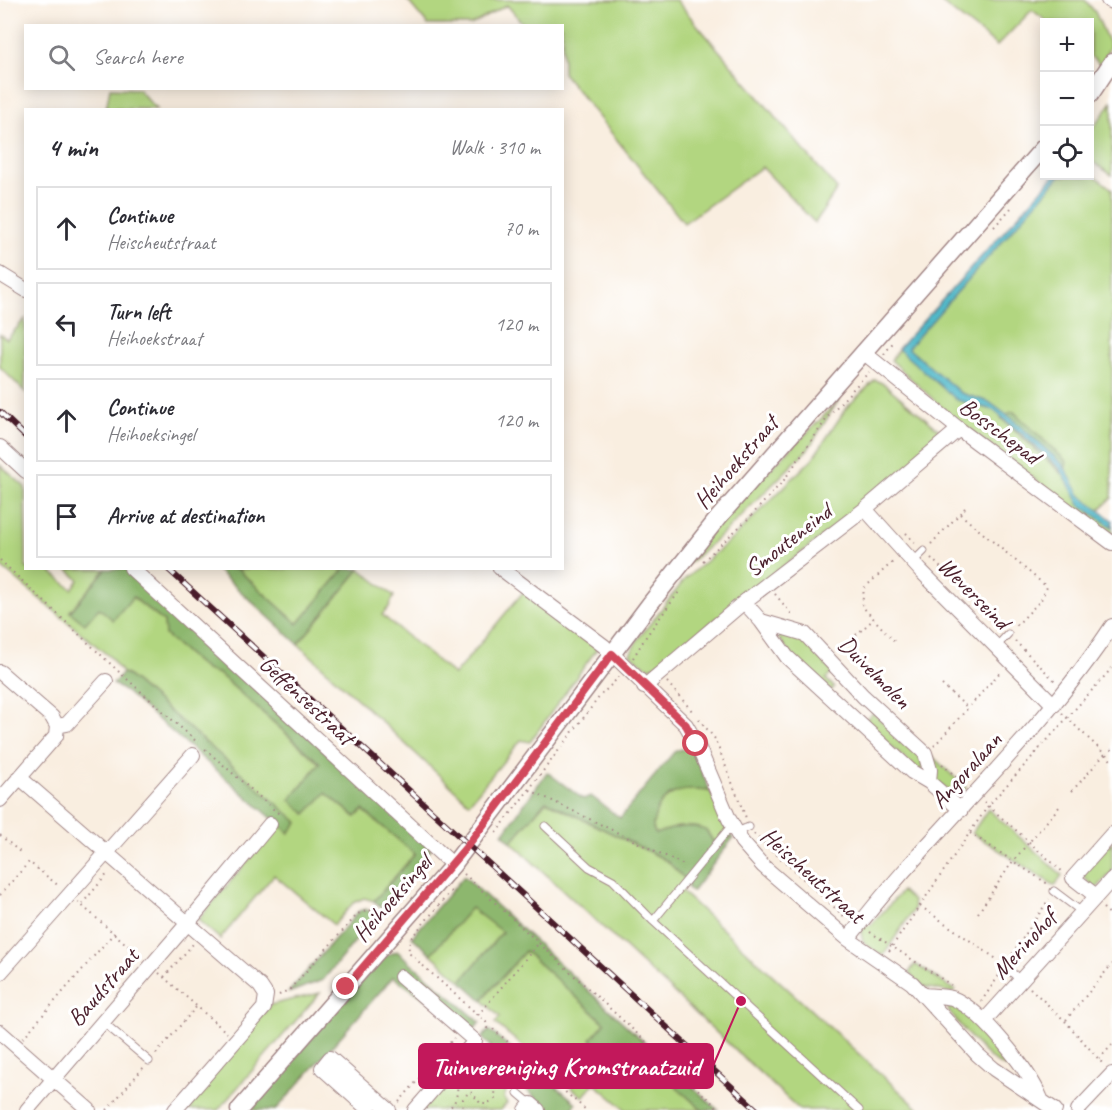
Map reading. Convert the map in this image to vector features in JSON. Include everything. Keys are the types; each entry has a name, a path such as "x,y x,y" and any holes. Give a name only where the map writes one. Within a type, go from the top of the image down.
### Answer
{"street":[{"path":"1108,0 1112,2"},
{"path":"1094,88 1112,63"},
{"name":"Heihoekstraat","path":"484,825 612,654 718,518 1040,152"},
{"path":"0,274 24,289"},
{"name":"Bosschepad","path":"863,352 959,429 1112,543"},
{"name":"Smouteneind","path":"644,687 744,602 865,509 959,429"},
{"path":"0,447 24,469"},
{"name":"Weverseind","path":"865,509 908,557 1054,705"},
{"name":"Geffensestraat","path":"133,570 459,870"},
{"name":"Heischeutstraat","path":"503,570 604,646 686,725 739,828 763,866 852,933 912,983 978,1055 994,1069 1055,1110"},
{"name":"Duivelmolen","path":"744,602 787,657 912,772 929,782 961,810"},
{"name":"Duivelmolen","path":"761,621 806,634 863,696 927,753"},
{"name":"Angoralaan","path":"852,933 1066,692 1112,626"},
{"path":"0,672 52,717 57,726 56,736 0,800"},
{"path":"57,726 67,724 106,681"},
{"path":"927,753 930,770 929,782"},
{"path":"0,973 69,895 112,858 194,755"},
{"path":"19,777 260,986 266,997 264,1008 175,1110"},
{"name":"Baudstraat","path":"27,1110 270,824"},
{"name":"Heihoeksingel","path":"239,1110 459,870 484,825"},
{"path":"1096,896 1073,878 1112,834"},
{"name":"Merinohof","path":"980,1016 1021,981 1112,879"},
{"path":"401,977 475,1041 415,1110"},
{"name":"Heischeutstraat","path":"924,995 951,998 980,1016 1036,1088 1042,1101"},
{"path":"0,1032 89,1110"},
{"path":"369,1110 322,1068 330,1058 394,1106"},
{"path":"1078,1110 1109,1070"}],"lane":[{"path":"908,557 924,551"},
{"path":"996,647 1008,634"},
{"path":"545,826 589,867 613,880 653,921 859,1110"},
{"path":"653,921 694,870 739,828"},
{"path":"1054,891 1082,912"},
{"path":"1005,966 1021,981"},
{"path":"103,1022 149,1061"},
{"path":"518,1093 531,1108"}],"path":[{"path":"990,231 1014,205"},
{"path":"700,564 751,516 784,480 830,414 877,364 898,337"},
{"path":"924,551 966,507"},
{"path":"960,514 1047,587 1041,600 1008,634"},
{"path":"903,531 1066,692"},
{"path":"894,641 862,606 864,588 908,557"},
{"path":"0,560 117,670 279,813 270,824"},
{"path":"767,585 804,627 806,634"},
{"path":"680,591 647,635 627,669 600,696 530,790 694,870"},
{"path":"829,659 874,619"},
{"path":"1010,661 927,753 1065,874 1073,878"},
{"path":"883,961 988,806 1112,668"},
{"path":"660,674 716,738 739,828 751,832 852,933 870,932 951,985"},
{"path":"942,685 968,708"},
{"path":"1067,718 1112,760"},
{"path":"1072,791 1112,749"},
{"path":"978,913 1028,841 1060,806"},
{"path":"920,906 1005,965 1056,888 970,833"},
{"path":"0,835 21,853"},
{"path":"266,997 285,993 290,989 358,914 366,910 387,909 396,903 439,854"},
{"path":"81,905 112,858"},
{"path":"0,895 29,862 236,1040"},
{"path":"459,870 720,1110"},
{"path":"457,884 412,937 408,945 410,954 486,1022 487,1028"},
{"path":"16,1046 114,933"},
{"path":"164,977 201,935"},
{"path":"478,1015 539,943"},
{"path":"1065,1021 1112,964"},
{"path":"980,1016 1005,966"},
{"path":"1021,981 1065,1021 1109,1070"},
{"path":"475,1041 487,1028"},
{"path":"487,1028 493,1029 586,1110"},
{"path":"394,1106 462,1029"},
{"path":"1099,1059 1112,1045"},
{"path":"446,1110 454,1104 457,1098 456,1088 463,1076 472,1072 488,1075 496,1090 495,1099 481,1104 469,1092 463,1099 462,1110"},
{"path":"457,1098 463,1099"}],"green space":[{"path":"407,0 676,0 837,189 815,223 762,167 684,223 564,74 564,24 523,24 507,5 473,24 427,24"},
{"path":"938,0 1085,0 1095,12 1110,46 1101,65 1094,59 1094,18 1043,18 1032,10 997,46"},
{"path":"110,90 139,90 155,108 106,108"},
{"path":"1112,102 1112,175 1094,163 1094,127"},
{"path":"1094,175 1112,189 1112,498 1097,512 1112,522 1112,537 953,418 891,360 900,347 1051,180 1094,180","holes":["1014,412 1062,474 1001,418"]},
{"path":"24,320 24,391 0,367 0,334 7,339"},
{"path":"875,380 884,384 943,433 945,441 657,665 649,668 630,654 638,639 685,579 732,539 813,458 847,407"},
{"path":"839,399 809,448 728,529 679,572 722,516"},
{"path":"1014,412 1067,462 1063,474 1001,418"},
{"path":"0,465 24,486 24,570 48,570 72,589 79,580 68,570 105,570 70,611 99,608 132,597 164,622 165,635 206,670 219,674 320,764 290,800 325,792 355,817 363,810 415,854 374,901 364,898 353,903 334,925 274,875 220,939 198,920 279,824 289,833 297,822 126,674 122,673 111,658 0,566"},
{"path":"105,570 127,570 431,849 382,908 374,901 415,854 363,810 356,817 326,793 306,814 290,800 320,763 219,674 206,670 165,635 164,622 133,597 113,620 99,608 85,624 70,612"},
{"path":"217,570 238,570 298,624 343,570 359,570 298,644"},
{"path":"238,570 343,570 298,624"},
{"path":"361,570 394,596 382,615 454,675 524,591 599,646 530,742 521,740 469,803 298,644"},
{"path":"778,632 804,639 833,672 826,679 834,687 831,691 790,654 776,634"},
{"path":"122,673 126,674 298,822 289,833 126,692 113,684"},
{"path":"873,713 921,756 923,772 914,767 864,722"},
{"path":"681,749 693,751 710,791 684,790 669,795 658,807 653,825 655,834 674,828 693,827 706,830 714,843 727,832 733,838 692,892 688,888 688,882 667,861 546,801 511,842 503,834 547,772 583,799 591,796 620,818 674,752"},
{"path":"933,757 966,788 956,798 935,779"},
{"path":"684,789 710,791 727,832 714,843 706,830 678,827 655,834 653,819 655,812 670,795"},
{"path":"546,801 667,861 688,882 682,892 920,1110 800,1110 511,842"},
{"path":"988,809 1062,875 1055,886 972,833"},
{"path":"1112,841 1112,872 1095,890 1082,874"},
{"path":"464,876 718,1110 702,1110 627,1042 611,1058 591,1039 605,1023 525,951 482,1000 461,981 502,932 471,908 431,954 412,937"},
{"path":"902,891 913,901 914,909 883,956 866,944 861,936 862,932 864,926 871,925"},
{"path":"471,907 503,932 461,981 431,954"},
{"path":"366,909 376,916 323,980 288,993 359,911"},
{"path":"397,951 480,1022 473,1031 393,977 276,1110 249,1110 383,957"},
{"path":"525,951 605,1023 591,1039 611,1058 627,1042 702,1110 626,1110 594,1083 583,1097 495,1023 500,1017 482,1000"},
{"path":"915,964 955,990 954,993 924,987 909,973"},
{"path":"320,993 218,1110 179,1110 270,1005"},
{"path":"953,1006 974,1018 1011,1063 1008,1068 992,1059 976,1044 949,1012 948,1008"},
{"path":"489,1030 576,1103 574,1110 550,1110 485,1054 491,1046 482,1038"},
{"path":"468,1056 494,1071 508,1085 504,1098 507,1103 501,1110 421,1110"}],"water":[{"path":"1050,180 1056,180 908,348 961,393 989,402 1012,419 1063,465 1080,495 1112,520 1112,527 1080,505 1060,468 1022,434 993,410 957,400 898,349"}],"railway":[{"path":"0,412 24,435"},
{"path":"169,570 757,1110"}],"place":[{"name":"Tuinvereniging Kromstraatzuid","path":"741,1001"}],"route":[{"path":"346,987 453,865 612,654 686,725 696,744"}]}
